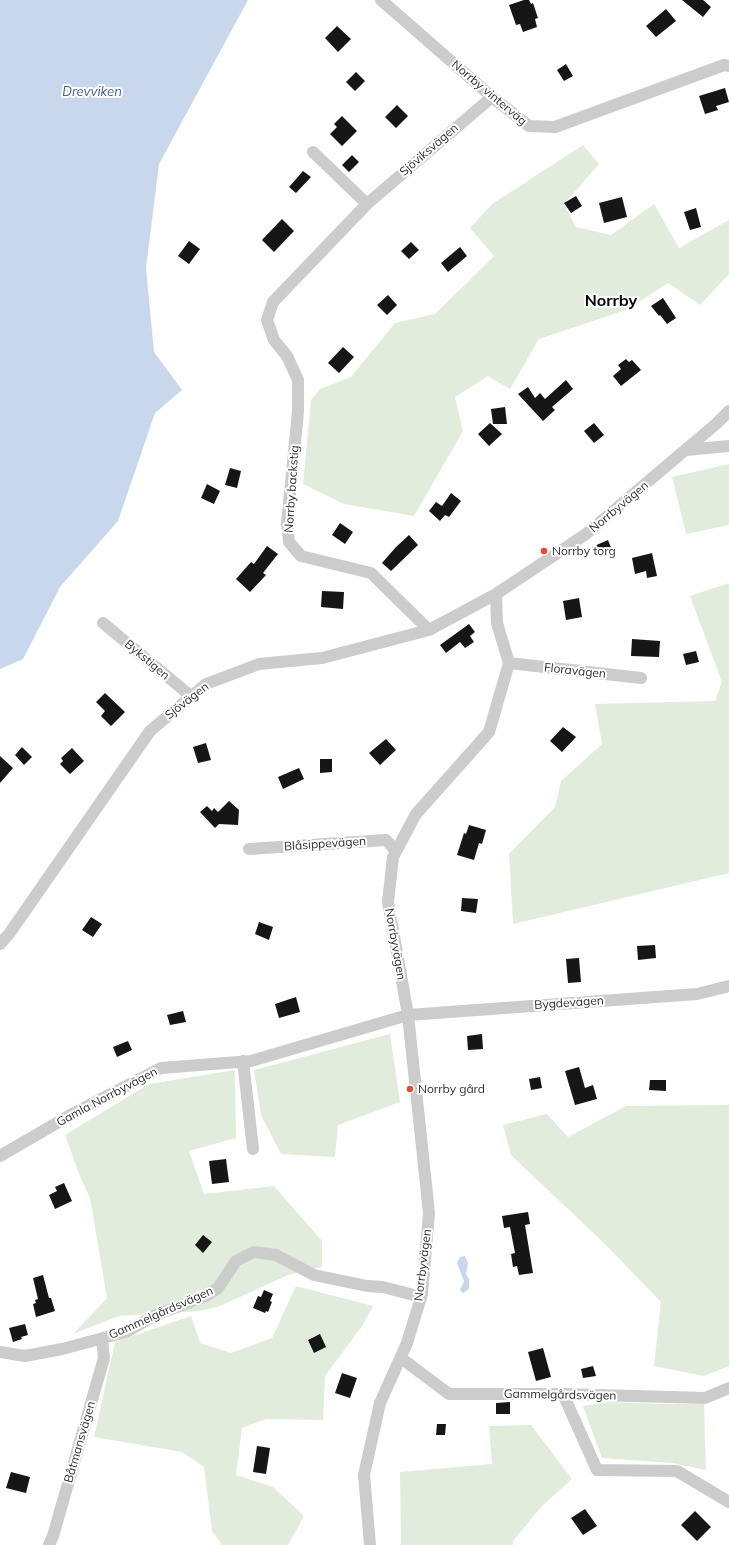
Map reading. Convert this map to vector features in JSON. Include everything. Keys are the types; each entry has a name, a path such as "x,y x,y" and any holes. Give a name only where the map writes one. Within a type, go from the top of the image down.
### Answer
{"street":[{"name":"Norrby vinterväg","path":"381,0 529,126 555,127 724,65 729,66"},
{"name":"Sjöviksvägen","path":"267,320 273,302 367,204 492,96"},
{"path":"313,152 367,204"},
{"name":"Norrby backstig","path":"267,320 274,340 287,356 298,380 298,412 287,523 289,542 301,556 371,573 429,630"},
{"name":"Norrbyvägen","path":"496,594 586,534 686,450 729,411"},
{"path":"686,450 729,446"},
{"path":"496,594 497,623 509,663"},
{"name":"Sjövägen","path":"0,944 150,731 206,684 259,664 322,658 429,630 496,594"},
{"name":"Bykstigen","path":"102,623 192,697"},
{"name":"Norrbyvägen","path":"370,1545 364,1475 380,1403 407,1344 421,1297 429,1213 408,1016 388,902 393,857 416,814 489,732 509,663"},
{"name":"Floravägen","path":"509,663 641,678"},
{"name":"Blåsippevägen","path":"248,849 386,840 396,851"},
{"name":"Bygdevägen","path":"408,1016 697,994 729,986"},
{"name":"Gamla Norrbyvägen","path":"0,1156 74,1113 161,1068 251,1061 408,1016"},
{"path":"243,1061 253,1150"},
{"name":"Gammelgårdsvägen","path":"0,1352 25,1356 62,1349 126,1332 156,1315 206,1296 218,1288 236,1261 254,1252 276,1255 314,1275 367,1286 383,1287 421,1297"},
{"name":"Båtmansvägen","path":"49,1545 104,1358 102,1339"},
{"name":"Gammelgårdsvägen","path":"400,1358 449,1394 563,1394 705,1398 729,1388"},
{"path":"563,1394 597,1470 677,1471 729,1502"}],"green space":[{"path":"583,145 599,164 564,204 576,227 611,235 654,204 679,248 729,220 729,274 700,305 668,283 626,310 539,339 510,389 488,376 455,397 463,431 414,516 344,504 303,484 311,400 320,389 351,377 395,323 435,314 494,256 470,228 492,204"},
{"path":"729,464 729,525 686,534 672,477"},
{"path":"729,583 729,873 513,924 509,854 555,807 561,781 602,744 595,704 715,701 722,682 690,596"},
{"path":"390,1034 400,1102 338,1125 335,1157 281,1154 261,1115 254,1070"},
{"path":"235,1070 236,1138 189,1151 204,1194 274,1186 322,1241 322,1267 288,1275 220,1306 199,1311 119,1316 73,1334 107,1298 90,1198 79,1174 65,1135 149,1084"},
{"path":"729,1105 729,1366 704,1376 654,1366 661,1302 605,1244 511,1155 503,1125 547,1114 568,1137 626,1106"},
{"path":"296,1286 373,1306 362,1326 325,1376 323,1420 266,1419 242,1428 236,1475 273,1487 304,1516 288,1545 222,1545 212,1531 204,1467 182,1452 94,1437 115,1342 191,1316 200,1343 231,1353 272,1338"},
{"path":"608,1402 704,1404 706,1470 672,1463 602,1458 583,1406"},
{"path":"531,1425 572,1479 542,1506 513,1541 513,1545 401,1545 400,1472 492,1464 489,1426"}],"water":[{"name":"Drevviken","path":"0,0 248,0 159,164 146,268 154,352 182,390 155,413 118,521 60,587 23,659 0,669"},
{"path":"465,1256 468,1263 466,1274 469,1279 469,1289 463,1293 460,1290 464,1281 457,1263 460,1257"}],"building":[{"path":"524,0 529,0 531,4 533,3 538,18 535,19 537,27 523,32 520,24 516,25 509,5"},
{"path":"682,0 703,0 711,7 703,17"},
{"path":"666,9 676,21 656,37 646,26"},
{"path":"337,26 351,39 338,52 325,38"},
{"path":"566,64 573,76 564,81 557,70"},
{"path":"356,72 365,81 355,91 346,82"},
{"path":"725,88 729,102 716,106 718,110 705,114 699,96"},
{"path":"397,105 408,116 396,128 385,117"},
{"path":"342,116 357,131 342,146 330,134 337,127 334,124"},
{"path":"352,155 359,162 349,172 342,165"},
{"path":"303,171 311,177 296,193 289,187"},
{"path":"576,196 582,206 571,213 564,203"},
{"path":"622,197 627,217 604,223 599,203"},
{"path":"696,208 701,227 690,230 684,212"},
{"path":"282,219 294,231 274,252 262,240"},
{"path":"189,241 200,249 189,264 178,256"},
{"path":"411,242 419,250 409,259 401,251"},
{"path":"460,247 467,256 448,272 441,263"},
{"path":"388,295 397,305 387,315 377,305"},
{"path":"663,298 676,318 667,324 651,306"},
{"path":"343,347 354,357 339,373 328,363"},
{"path":"626,359 629,362 632,360 641,370 621,386 613,376 621,369 618,365"},
{"path":"566,380 573,389 552,407 555,410 543,421 518,394 528,387 535,398 540,393 545,399"},
{"path":"505,407 507,424 493,424 491,409"},
{"path":"490,423 502,434 489,446 478,434"},
{"path":"594,423 604,435 594,443 584,431"},
{"path":"230,468 241,471 237,488 225,485"},
{"path":"207,484 220,491 214,504 201,498"},
{"path":"451,493 461,501 449,517 445,515 440,521 429,511 436,502 442,506"},
{"path":"340,523 353,532 345,544 332,535"},
{"path":"409,535 418,545 391,571 382,563"},
{"path":"608,540 612,550 596,557 592,547"},
{"path":"267,546 278,554 263,573 266,575 250,592 236,579 251,562 254,564"},
{"path":"652,553 657,576 647,578 646,571 635,574 632,558"},
{"path":"322,591 344,592 343,609 321,607"},
{"path":"579,598 582,617 566,620 563,601"},
{"path":"469,624 475,632 470,636 474,642 465,648 460,642 446,653 440,645"},
{"path":"632,639 660,641 659,657 631,656"},
{"path":"696,651 699,662 686,665 683,654"},
{"path":"105,693 125,712 111,726 101,716 105,711 96,702"},
{"path":"563,727 576,737 562,752 550,741"},
{"path":"386,739 396,750 380,765 369,753"},
{"path":"206,743 211,760 198,763 193,747"},
{"path":"22,747 32,757 24,765 15,755"},
{"path":"72,748 84,761 70,774 60,764 63,761 61,758"},
{"path":"0,756 13,768 0,783"},
{"path":"320,759 332,759 332,772 320,773"},
{"path":"299,768 304,779 283,789 278,777"},
{"path":"229,801 239,810 238,825 219,824 215,828 200,812 207,806 212,811 214,808 218,812"},
{"path":"469,825 486,830 482,844 479,843 474,860 457,855 464,833 466,834"},
{"path":"462,898 478,899 476,913 461,911"},
{"path":"91,917 102,924 93,937 82,930"},
{"path":"259,922 273,927 269,940 255,934"},
{"path":"655,945 656,958 638,960 637,946"},
{"path":"579,958 581,982 568,983 566,959"},
{"path":"296,997 300,1012 279,1018 275,1004"},
{"path":"183,1011 186,1022 170,1025 167,1015"},
{"path":"482,1034 483,1049 468,1050 467,1036"},
{"path":"128,1041 132,1050 117,1057 113,1047"},
{"path":"579,1067 585,1088 593,1085 597,1099 575,1105 565,1071"},
{"path":"540,1077 542,1088 531,1090 529,1079"},
{"path":"650,1080 666,1080 666,1091 649,1090"},
{"path":"226,1159 229,1182 212,1184 209,1161"},
{"path":"64,1183 72,1201 55,1209 49,1195 57,1191 55,1187"},
{"path":"528,1212 530,1224 525,1225 533,1273 519,1275 517,1266 513,1267 511,1254 515,1253 510,1227 504,1228 502,1216"},
{"path":"203,1235 212,1242 203,1253 195,1245"},
{"path":"43,1275 49,1298 51,1298 55,1311 36,1317 33,1304 36,1303 35,1300 38,1299 33,1278"},
{"path":"264,1290 273,1294 268,1312 266,1311 265,1313 253,1308 258,1296 261,1297"},
{"path":"25,1324 28,1335 13,1342 9,1328"},
{"path":"320,1334 326,1347 314,1353 308,1340"},
{"path":"543,1348 551,1377 536,1381 528,1352"},
{"path":"593,1366 596,1376 583,1378 581,1369"},
{"path":"342,1373 357,1378 350,1398 335,1393"},
{"path":"510,1402 510,1414 496,1414 496,1403"},
{"path":"437,1424 446,1424 445,1435 436,1435"},
{"path":"257,1446 270,1448 266,1474 253,1472"},
{"path":"11,1472 30,1477 26,1493 6,1488"},
{"path":"585,1509 597,1526 583,1535 571,1518"},
{"path":"695,1511 711,1527 697,1541 681,1525"}],"place":[{"name":"Norrby torg","path":"544,551"},
{"name":"Norrby gård","path":"410,1089"}],"district":[{"name":"Norrby","path":"611,301"}]}
